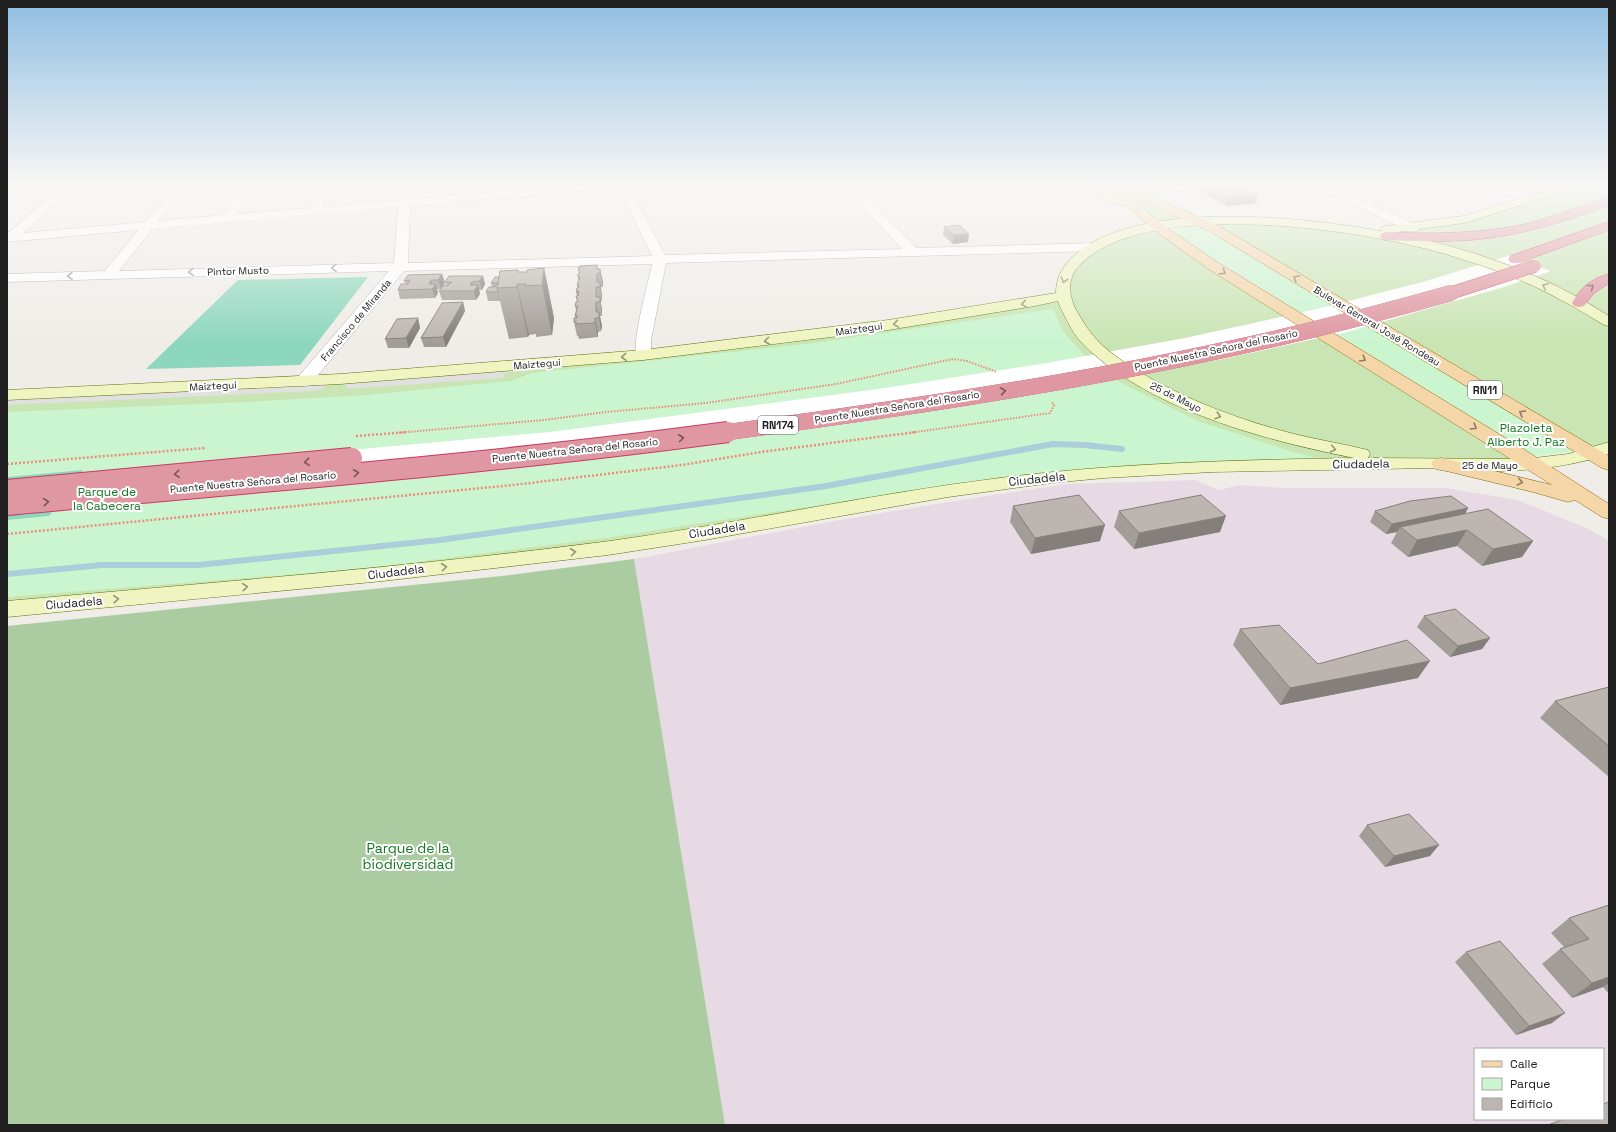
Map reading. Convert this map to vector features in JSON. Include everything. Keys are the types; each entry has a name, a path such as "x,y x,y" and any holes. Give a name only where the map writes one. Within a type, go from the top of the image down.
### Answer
{"highway":[{"name":"Puente Nuestra Señora del Rosario","path":"7,490 582,436 761,414 998,379 1140,354 1330,314 1463,277 1576,238"},
{"path":"1587,247 1609,239"},
{"name":"Puente Nuestra Señora del Rosario","path":"7,505 589,449 763,427 930,403 1124,369 1276,338 1404,307 1479,285 1543,263"},
{"path":"1580,304 1584,293 1595,284 1609,278"}],"main road":[{"path":"1062,296 1062,287 1067,271 1079,257 1094,247 1113,238"},
{"path":"1173,238 1229,276 1602,508"},
{"name":"Bulevar General José Rondeau","path":"1229,238 1601,451"},
{"path":"1393,238 1467,256 1507,270 1545,286 1580,304 1608,321"},
{"name":"25 de Mayo","path":"1062,296 1071,319 1080,333 1100,353 1127,372 1167,394 1212,414 1295,441 1377,457 1435,464 1507,466 1533,464 1601,451"},
{"name":"Maiztegui","path":"7,395 419,374 643,355 888,325 1035,302 1062,296"},
{"name":"RN11","path":"1601,451 1609,464"},
{"path":"1435,464 1539,487 1602,508"},
{"name":"Ciudadela","path":"7,609 364,576 602,549 998,483 1092,474 1212,466 1435,464"}],"street":[{"path":"109,275 139,238"},
{"path":"401,266 402,238"},
{"path":"643,355 643,341 660,259 650,238"},
{"path":"899,238 912,252"},
{"name":"Pintor Musto","path":"7,278 1094,247"},
{"name":"Francisco de Miranda","path":"304,381 401,266"}],"shaded area":[{"path":"514,370 505,374 503,378 349,389 345,386 347,383"},
{"path":"327,384 324,388 315,391 7,405 7,399"},
{"path":"1195,480 1219,490 1240,485 1286,488 1446,488 1518,500 1589,529 1609,541 1609,1125 725,1125 634,559 834,521 1066,484"}],"green space":[{"name":"Parque de la Cabecera","path":"1121,238 1176,238 1533,464 1116,471 610,548 7,609 7,395 643,355 1062,296 1062,287 1094,247"},
{"name":"Plazoleta Alberto J. Paz","path":"1180,238 1221,238 1574,451 1535,456"},
{"name":"Parque de la Cabecera","path":"1229,238 1609,238 1609,448 1592,454"},
{"path":"368,277 300,365 146,369 238,280"},
{"name":"Parque de la Cabecera","path":"1053,309 1062,330 1094,365 1125,385 1198,421 1290,451 1328,461 1234,460 1132,465 1008,476 605,538 362,569 7,597 7,412 247,402 366,395 511,381 532,373 806,344"},
{"path":"83,470 49,516 7,520 7,477"},
{"name":"Parque de la biodiversidad","path":"634,559 725,1125 7,1125 7,626 502,576"}],"pier":[{"path":"1508,256 1551,271 1504,287 1347,332 1228,358 978,404 833,426 557,461 7,481 550,432 878,389 1041,364 1185,338 1317,309 1422,282"}],"building":[{"path":"597,265 597,269 600,269 600,273 597,274 597,282 600,282 600,287 596,287 596,297 600,297 600,302 596,302 596,312 599,312 599,318 595,318 595,323 576,324 576,321 574,322 574,318 577,318 577,315 575,316 578,306 575,306 576,302 578,302 576,296 578,296 579,291 576,291 579,287 579,285 577,285 580,277 578,277 578,274 580,273 578,268 580,268 580,266"},
{"path":"544,268 542,285 525,286 526,284 517,284 517,287 497,288 500,271 518,270 518,272 527,272 527,270"},
{"path":"442,274 438,280 431,280 429,284 436,284 432,289 398,290 401,284 408,284 410,280 404,281 408,275"},
{"path":"449,276 483,276 479,281 472,282 470,285 478,285 474,291 439,291 443,286 449,285 452,282 445,282"},
{"path":"495,277 499,277 497,288 498,292 486,292 489,287 495,287 497,283 491,283"},
{"path":"463,302 443,337 421,338 442,303"},
{"path":"418,318 406,338 385,339 397,319"},
{"path":"1079,495 1105,525 1035,538 1013,506"},
{"path":"1201,495 1226,516 1139,533 1119,511"},
{"path":"1451,496 1468,508 1392,524 1375,511 1410,501"},
{"path":"1488,509 1533,541 1493,549 1467,530 1417,540 1400,527"},
{"path":"1455,609 1490,638 1458,646 1424,616"},
{"path":"1279,625 1318,664 1407,640 1430,661 1290,688 1240,629"},
{"path":"1609,687 1609,746 1555,701"},
{"path":"1409,814 1439,845 1394,856 1367,825"},
{"path":"1609,905 1609,977 1592,983 1560,949 1589,939 1569,918"},
{"path":"1500,941 1565,1013 1529,1026 1466,952"},
{"path":"1609,1102 1609,1125 1548,1125 1561,1120 1604,1120 1604,1104"}],"waterway":[{"path":"7,574 102,565 198,565 440,540 826,486 1053,444 1085,445 1122,449"}]}
